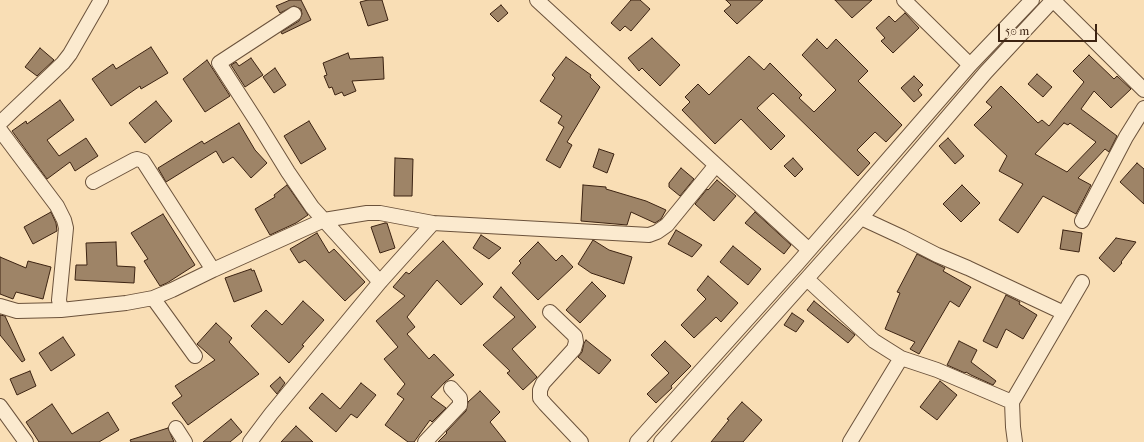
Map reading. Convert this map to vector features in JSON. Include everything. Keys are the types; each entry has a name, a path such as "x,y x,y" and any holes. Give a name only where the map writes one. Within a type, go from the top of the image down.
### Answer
{"street":[{"path":"0,124 63,63 70,54 101,0"},
{"path":"537,0 809,250"},
{"path":"904,0 970,65"},
{"path":"637,442 809,250 970,65 1032,0"},
{"path":"661,442 861,218 986,72 1053,0 1144,90"},
{"path":"294,14 219,63 312,207 380,282"},
{"path":"1082,221 1126,137 1144,108"},
{"path":"0,130 57,206 64,220 66,228 59,300 61,310"},
{"path":"93,182 134,160 137,159 143,161 213,270"},
{"path":"0,306 17,310 61,310 126,303 153,298 324,220 367,213 380,213 433,223 649,235 657,232 667,225 716,165"},
{"path":"861,218 937,255 1064,313"},
{"path":"250,442 271,414 380,282 433,223"},
{"path":"807,279 874,341 901,358 937,370 1012,402"},
{"path":"1015,442 1012,402 1082,282"},
{"path":"153,298 195,356"},
{"path":"550,312 575,336 576,342 574,349 544,383 540,390 540,398 581,442"},
{"path":"850,442 901,358"},
{"path":"425,442 460,405 460,398 451,388"},
{"path":"0,406 26,442"},
{"path":"176,428 185,442"}],"building":[{"path":"290,0 301,0 311,20 282,34 281,32 299,21 302,14 301,9 294,6 280,13 276,6"},
{"path":"368,0 382,0 388,20 368,26 360,2"},
{"path":"631,0 640,0 650,9 631,31 625,26 620,31 611,23"},
{"path":"726,0 763,0 737,24 724,11 731,5"},
{"path":"835,0 872,0 852,18"},
{"path":"501,5 508,13 498,22 490,14"},
{"path":"905,13 919,28 893,53 881,41 885,38 876,28 889,16 895,22"},
{"path":"652,38 680,65 660,86 642,68 639,71 628,58"},
{"path":"817,39 827,49 836,39 868,71 858,81 902,125 886,142 875,132 857,150 870,163 858,176 773,93 757,108 785,136 771,150 741,119 715,144 682,110 690,102 685,97 698,84 709,95 749,56 764,70 770,63 802,95 799,98 814,112 836,90 802,55"},
{"path":"151,47 168,73 141,89 140,86 111,106 92,79 113,64 116,69"},
{"path":"40,48 54,60 37,76 25,67"},
{"path":"348,53 350,59 383,57 384,79 352,81 356,91 344,96 342,92 335,95 332,87 329,88 324,76 327,75 323,63"},
{"path":"1089,55 1114,79 1117,76 1131,89 1111,108 1094,91 1081,109 1117,136 1109,152 1105,149 1078,178 1091,185 1076,214 1043,196 1018,233 999,220 1023,184 999,171 1007,156 974,125 992,107 986,102 1001,86 1038,123 1042,120 1049,126 1084,82 1073,71","holes":["1064,123 1068,125 1070,123 1096,142 1067,172 1035,154"]},
{"path":"566,57 591,75 590,77 600,87 567,142 572,145 560,168 546,160 564,127 558,123 562,116 540,101 555,78 552,75"},
{"path":"251,58 263,75 245,87 231,65 236,62 239,66"},
{"path":"207,60 230,96 205,112 183,79"},
{"path":"275,68 286,85 274,93 263,77"},
{"path":"1037,74 1052,87 1043,97 1028,84"},
{"path":"914,76 923,85 918,90 922,95 914,102 901,88"},
{"path":"60,100 74,120 47,140 59,156 86,138 98,156 75,171 70,162 47,179 12,131 26,121 27,124"},
{"path":"156,101 172,121 145,143 129,123"},
{"path":"309,121 326,149 301,164 284,136"},
{"path":"239,123 255,150 267,163 251,178 233,157 223,163 216,151 166,182 158,168 202,141 204,144"},
{"path":"948,138 964,156 955,164 939,146"},
{"path":"599,149 614,154 607,173 593,167"},
{"path":"395,158 413,159 412,196 394,196"},
{"path":"793,158 803,169 795,177 784,166"},
{"path":"1137,163 1144,169 1144,204 1120,182"},
{"path":"681,168 694,179 680,196 669,187 669,183"},
{"path":"717,180 736,196 714,221 695,204 707,189 708,190"},
{"path":"287,185 308,215 296,223 270,235 255,209 275,197 274,195"},
{"path":"583,185 606,187 606,189 646,201 666,210 661,219 655,223 631,212 627,225 581,221"},
{"path":"962,185 980,203 961,222 943,204"},
{"path":"51,212 56,223 57,231 33,244 24,227"},
{"path":"755,212 791,245 784,254 745,223"},
{"path":"163,214 195,265 160,286 144,261 148,259 131,233"},
{"path":"387,223 395,248 380,253 371,227"},
{"path":"676,230 702,245 692,257 668,244"},
{"path":"1063,230 1082,233 1079,252 1060,249"},
{"path":"317,233 329,253 334,249 365,282 345,301 305,260 299,263 290,249"},
{"path":"481,235 501,248 489,259 473,248"},
{"path":"1116,238 1136,242 1114,272 1099,258"},
{"path":"593,240 609,250 632,257 624,284 591,273 578,264"},
{"path":"443,241 483,284 461,305 437,280 407,317 415,327 407,334 429,359 434,354 454,375 431,397 446,408 432,422 430,420 414,442 408,442 385,425 404,399 397,394 405,384 384,359 398,347 376,321 405,296 393,287 406,272 409,274"},
{"path":"116,242 117,266 135,267 134,283 75,280 76,265 87,265 86,243"},
{"path":"538,242 556,261 562,255 573,267 538,300 512,273 521,263 519,261"},
{"path":"733,246 761,269 748,285 720,262"},
{"path":"917,254 945,268 943,271 971,287 959,307 950,301 919,354 910,349 915,342 885,329 900,293 897,292"},
{"path":"0,257 26,268 28,261 51,267 43,299 16,292 13,299 0,294"},
{"path":"251,269 252,271 254,270 262,291 234,302 225,278"},
{"path":"708,276 738,303 721,322 716,317 694,338 681,325 706,299 697,290"},
{"path":"592,282 606,296 580,323 566,310"},
{"path":"501,287 536,327 512,349 537,377 523,390 507,373 510,371 483,345 515,317 493,297"},
{"path":"1006,295 1020,302 1019,304 1037,315 1023,339 1006,329 997,348 983,341"},
{"path":"303,301 324,320 302,345 304,346 289,363 251,326 266,310 282,325"},
{"path":"814,301 855,335 848,343 807,310"},
{"path":"792,313 804,321 796,332 784,325"},
{"path":"0,315 5,316 25,360 22,362 0,335"},
{"path":"216,323 232,338 229,342 259,374 188,425 172,403 182,396 175,386 215,360 197,344"},
{"path":"63,337 75,355 51,371 39,353"},
{"path":"586,340 611,360 599,374 578,357 582,352"},
{"path":"665,341 691,366 671,386 672,388 656,403 647,394 669,373 651,355"},
{"path":"959,341 977,350 971,362 996,381 993,385 947,365"},
{"path":"30,371 36,386 17,395 10,379"},
{"path":"280,377 285,383 277,394 270,386"},
{"path":"940,381 957,395 937,420 920,407"},
{"path":"361,383 376,395 357,418 351,414 336,432 309,408 322,393 340,409"},
{"path":"480,391 500,412 490,422 506,442 438,442 466,411 468,402"},
{"path":"742,402 762,420 743,442 711,442 729,420 727,419"},
{"path":"52,404 72,434 108,412 119,430 99,442 39,442 26,422"},
{"path":"231,419 242,432 230,442 203,442"},
{"path":"296,426 313,442 281,442"},
{"path":"168,428 174,442 131,442 130,440"}]}
